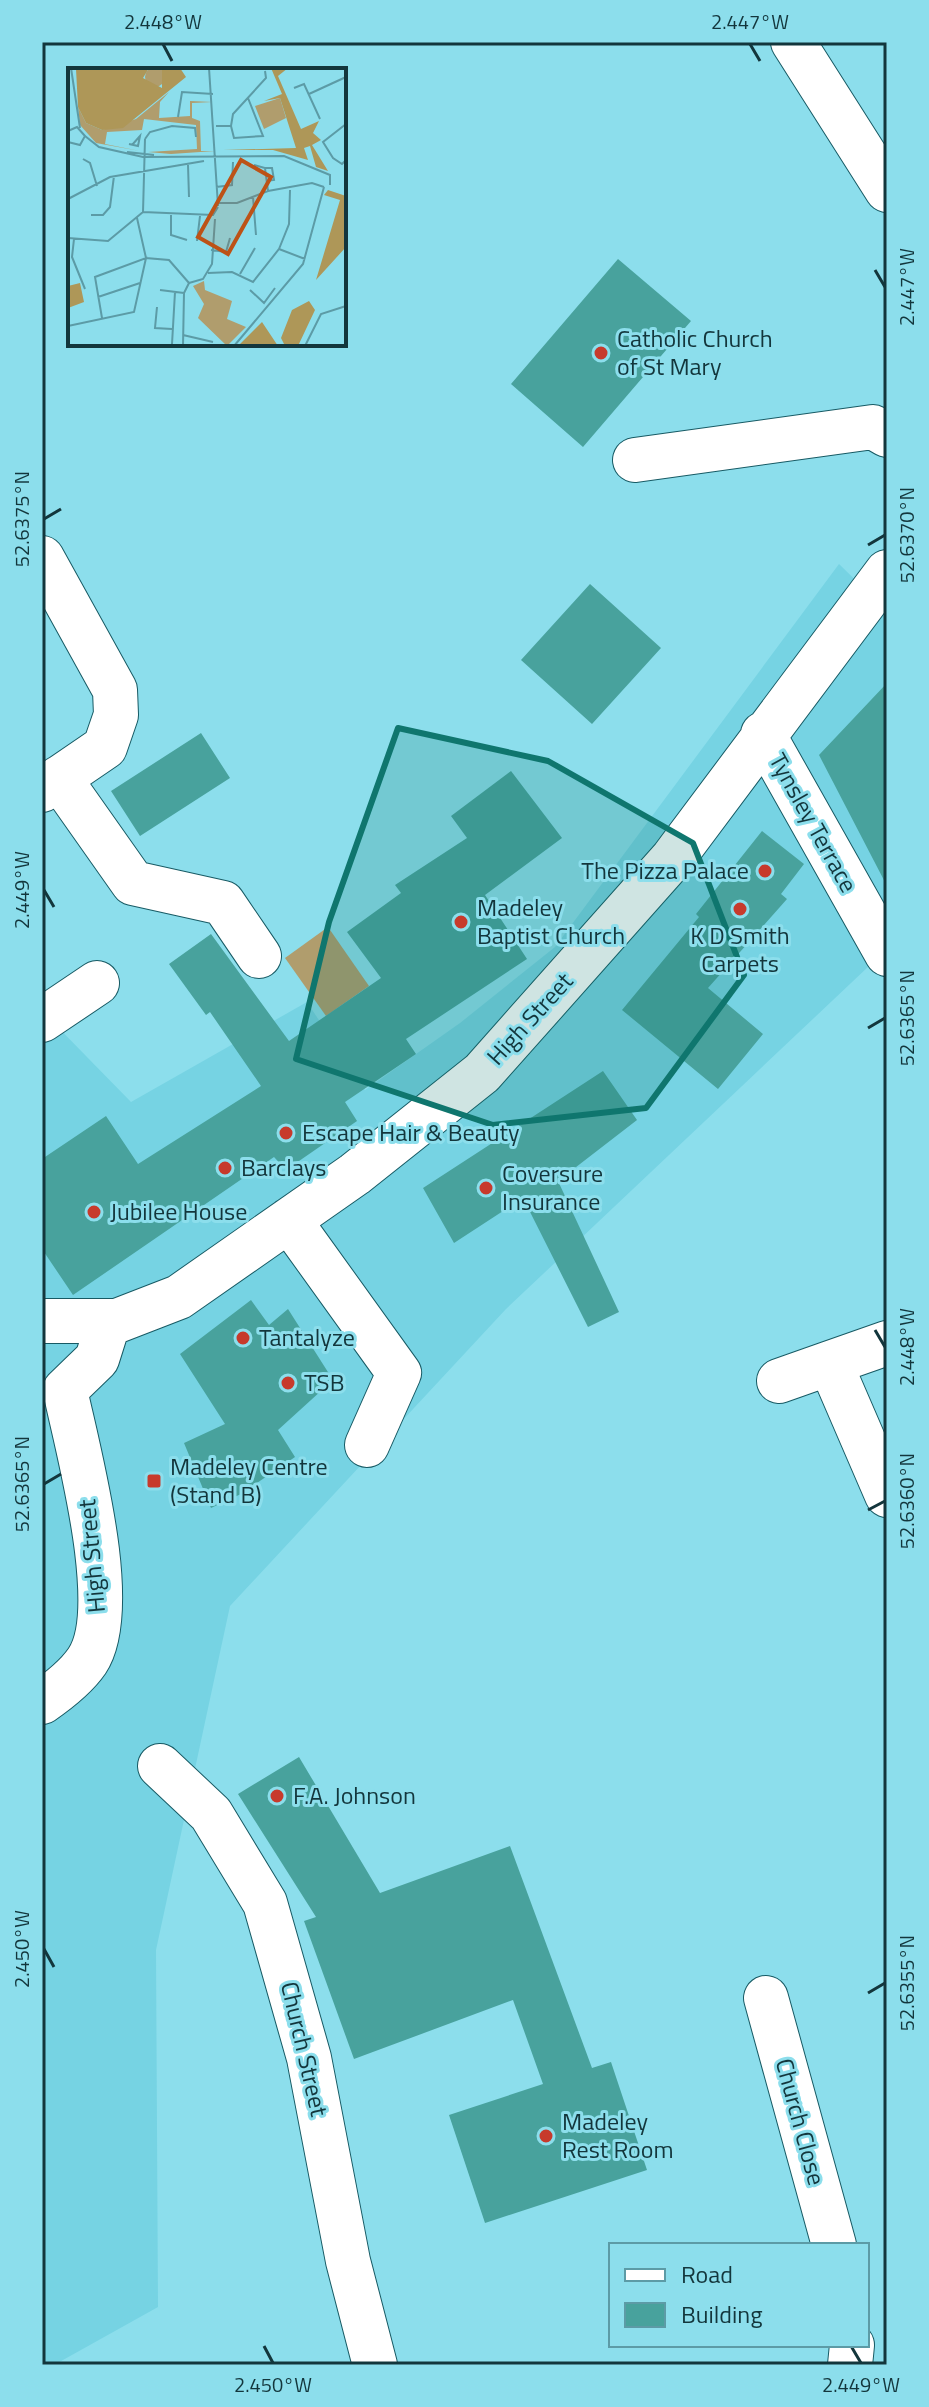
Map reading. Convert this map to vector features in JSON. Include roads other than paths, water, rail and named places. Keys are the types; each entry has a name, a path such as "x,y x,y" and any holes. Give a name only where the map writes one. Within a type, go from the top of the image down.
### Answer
{"street":[{"path":"793,42 881,167"},
{"path":"635,460 873,427 887,435"},
{"path":"42,558 115,690 116,715 105,747 50,784 133,883 223,903 259,956"},
{"name":"High Street","path":"42,1321 117,1321 179,1297 355,1174 482,1073 673,858 887,572"},
{"name":"Tynsley Terrace","path":"763,734 887,954"},
{"path":"42,1020 97,983"},
{"path":"289,1220 399,1373 367,1445"},
{"name":"High Street","path":"42,1702 57,1692 88,1660 98,1632 101,1595 90,1507 54,1385 97,1359 109,1321"},
{"path":"779,1381 887,1343"},
{"path":"830,1363 887,1495"},
{"name":"Church Street","path":"160,1766 211,1814 265,1903 309,2058 348,2261 375,2365"},
{"name":"Church Close","path":"766,1998 833,2243"}],"place":[{"name":"Catholic Church of St Mary","path":"601,353"},
{"name":"The Pizza Palace","path":"765,871"},
{"name":"K D Smith Carpets","path":"740,909"},
{"name":"Madeley Baptist Church","path":"461,922"},
{"name":"Escape Hair & Beauty","path":"286,1133"},
{"name":"Barclays","path":"225,1168"},
{"name":"Coversure Insurance","path":"486,1188"},
{"name":"Jubilee House","path":"94,1212"},
{"name":"Tantalyze","path":"243,1338"},
{"name":"TSB","path":"288,1383"},
{"name":"Madeley Centre (Stand B)","path":"154,1481"},
{"name":"F.A. Johnson","path":"277,1796"},
{"name":"Madeley Rest Room","path":"546,2136"}]}
